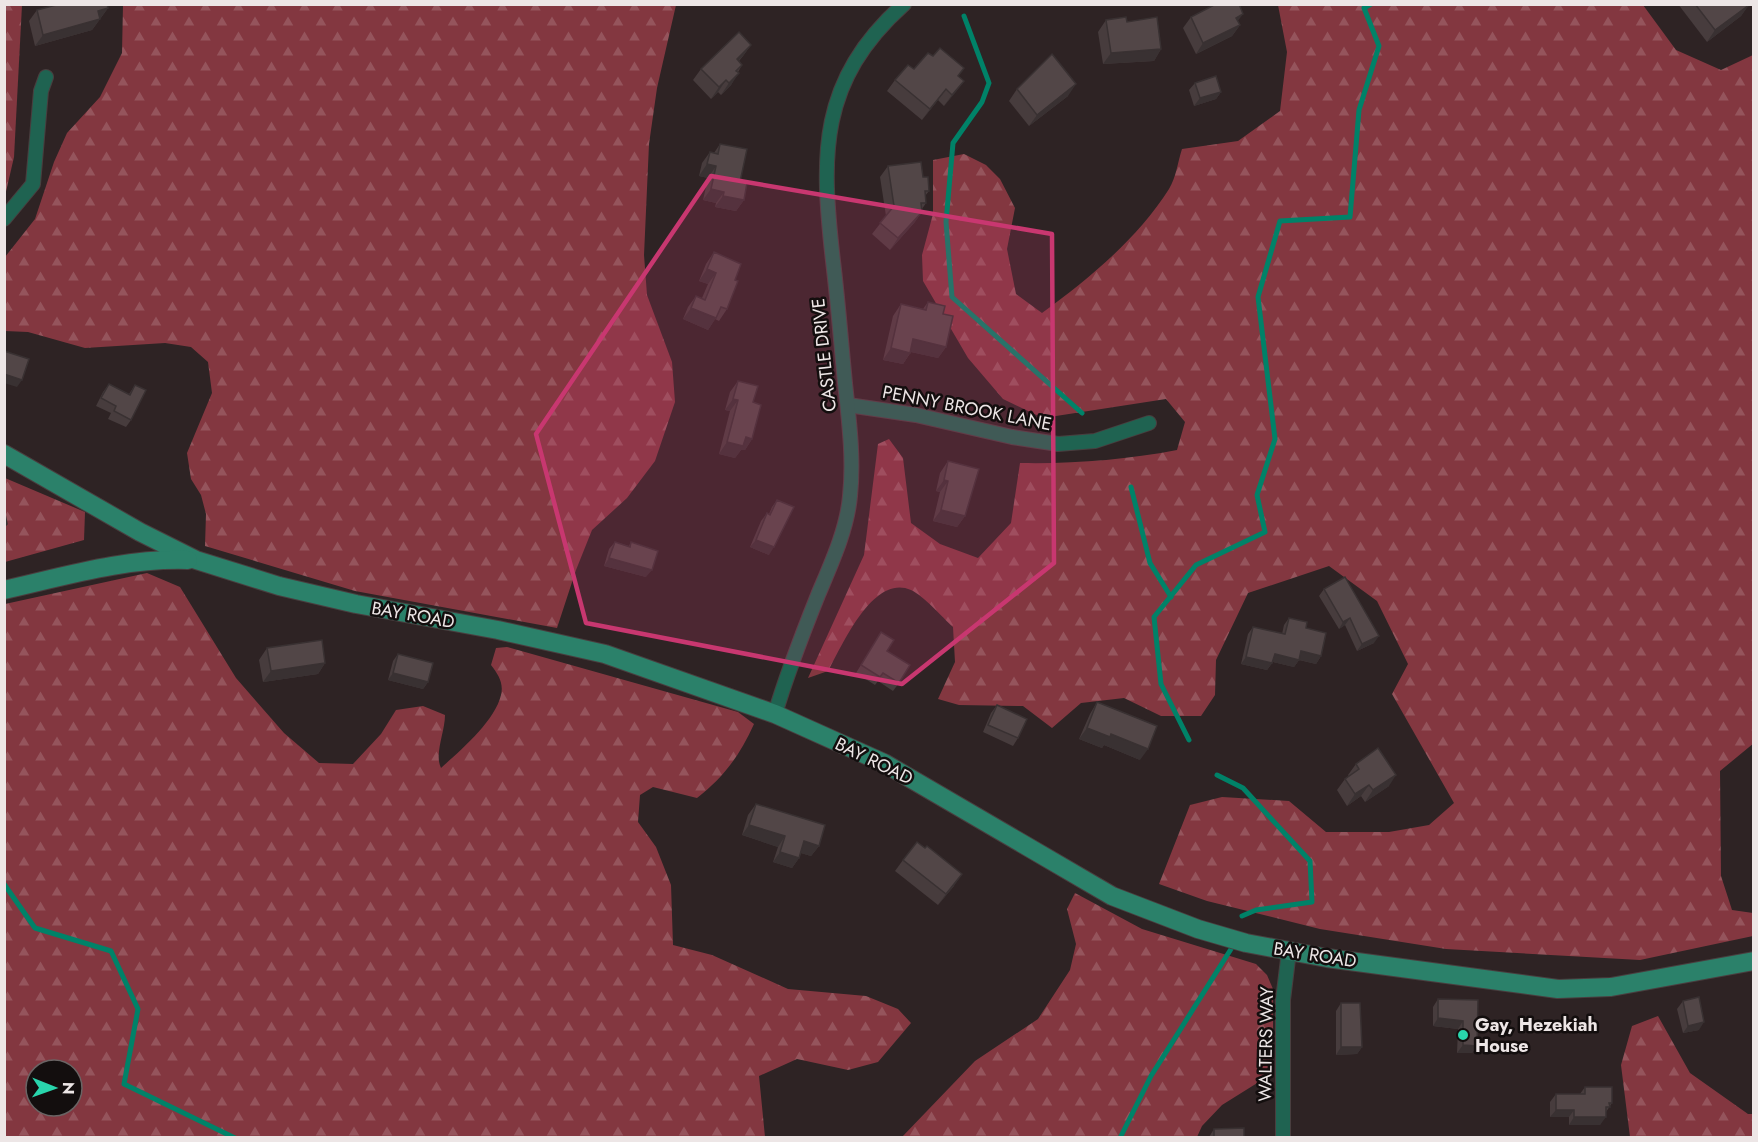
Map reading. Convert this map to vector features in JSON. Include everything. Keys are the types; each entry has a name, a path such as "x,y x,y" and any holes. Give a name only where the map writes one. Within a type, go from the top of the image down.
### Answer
{"main road":[{"name":"BAY ROAD","path":"4,454 140,532 196,560 279,586 356,604 498,630 605,654 775,714 884,763 1112,896 1246,943 1558,989 1611,987 1754,961"},
{"path":"4,591 127,562 157,559 196,560"}],"street":[{"name":"CASTLE DRIVE","path":"775,714 787,672 833,560 849,508 852,464 848,405 826,196 828,134 836,102 854,65 870,39 904,4"},
{"path":"4,219 33,184 42,91 46,77"},
{"name":"PENNY BROOK LANE","path":"848,405 916,415 1012,437 1058,444 1095,441 1149,423"},
{"name":"WALTERS WAY","path":"1283,1137 1282,1000 1289,951"}],"highlighted area":[{"path":"711,176 1052,234 1054,563 902,684 586,623 536,434"}],"green space":[{"path":"5,4 22,5 14,157 5,196"},
{"path":"123,5 676,5 657,88 649,144 644,255 647,295 672,362 675,402 655,461 627,498 592,530 557,628 355,591 205,546 206,514 201,495 191,479 187,453 212,393 208,362 191,347 165,343 85,348 28,332 5,331 5,257 35,219 54,162 67,133 100,97 122,53"},
{"path":"1278,5 1643,5 1676,50 1721,70 1753,55 1754,743 1720,771 1721,876 1732,910 1753,913 1753,936 1640,960 1446,949 1320,929 1207,901 1159,884 1190,805 1222,797 1289,801 1326,832 1389,832 1429,825 1454,803 1392,694 1408,664 1377,601 1329,566 1248,593 1216,660 1215,695 1201,716 1161,716 1124,698 1081,703 1052,728 1023,706 959,705 938,699 955,662 953,627 916,593 897,588 884,592 861,615 850,630 828,671 808,678 864,555 878,444 889,439 903,458 911,523 940,544 978,558 1011,523 1020,463 1098,461 1177,450 1185,422 1166,399 1043,418 1003,399 968,358 923,281 922,255 933,214 933,160 964,154 986,165 1000,179 1015,208 1007,249 1016,294 1042,313 1095,272 1143,224 1171,185 1182,149 1238,141 1280,111 1287,52"},
{"path":"5,478 85,512 84,540 5,562"},
{"path":"147,573 180,587 236,678 284,733 319,763 353,764 381,734 396,710 423,706 445,715 439,750 441,768 476,735 497,705 502,687 491,665 496,648 507,647 738,712 754,724 730,765 707,790 697,798 653,787 640,795 638,822 656,847 671,885 673,945 712,955 788,989 866,996 898,1009 911,1023 878,1062 848,1070 797,1059 759,1076 765,1137 5,1137 5,604"},
{"path":"1075,893 1142,929 1256,964 1267,975 1273,989 1273,1057 1262,1080 1222,1105 1202,1126 1197,1137 902,1137 975,1061 1038,1019 1070,970 1076,944 1067,909"},
{"path":"1658,1016 1690,1073 1748,1114 1753,1114 1753,1137 1630,1137 1621,1065 1632,1026"}],"building":[{"path":"60,4 107,4 108,8 98,11 100,19 43,35 37,10"},
{"path":"1216,4 1239,4 1243,14 1236,18 1240,25 1203,43 1191,17"},
{"path":"1695,4 1749,4 1749,5 1715,30"},
{"path":"1126,17 1127,22 1157,17 1161,49 1111,53 1106,20"},
{"path":"739,32 751,45 737,59 742,65 736,71 739,73 729,83 726,80 719,87 701,69"},
{"path":"940,48 964,68 958,76 964,81 952,95 946,89 930,109 895,80 908,65 914,69 928,53 933,56"},
{"path":"1052,54 1076,84 1037,115 1017,89"},
{"path":"1216,76 1221,92 1200,98 1195,83"},
{"path":"720,144 747,149 740,182 747,183 744,200 723,196 724,192 711,189 716,166 707,164 710,152 718,154"},
{"path":"921,162 923,177 928,177 929,191 925,191 926,203 921,203 922,212 898,238 880,223 894,206 888,166"},
{"path":"714,252 741,264 735,280 738,281 727,309 721,307 716,318 691,308 696,296 705,300 716,273 707,269"},
{"path":"928,302 945,306 943,314 953,316 946,347 913,339 910,353 891,348 901,304 926,310"},
{"path":"4,351 29,359 22,380 4,374"},
{"path":"738,381 758,386 753,402 761,405 752,439 746,437 743,446 727,442 738,400 733,399"},
{"path":"109,384 130,395 135,385 146,390 131,420 114,411 116,406 101,398"},
{"path":"948,461 979,469 965,516 941,510 948,481 944,480"},
{"path":"777,500 794,507 774,547 756,540 767,513 770,515"},
{"path":"4,509 7,524 4,527"},
{"path":"615,542 630,547 631,542 658,551 652,570 609,558"},
{"path":"1345,577 1379,636 1362,644 1350,618 1343,622 1324,589"},
{"path":"1289,618 1307,622 1306,628 1326,633 1321,656 1301,651 1299,660 1275,654 1272,663 1246,657 1253,627 1285,634"},
{"path":"881,632 894,640 887,651 910,665 899,683 883,673 880,677 861,665"},
{"path":"322,640 325,663 271,671 267,648"},
{"path":"398,654 433,663 428,682 393,673"},
{"path":"1097,702 1157,726 1148,749 1111,734 1110,737 1087,728"},
{"path":"997,705 1027,719 1018,738 988,725"},
{"path":"1378,748 1396,775 1373,790 1369,785 1355,794 1345,779 1359,769 1356,764"},
{"path":"756,804 825,825 819,846 804,841 799,858 780,852 785,836 749,825"},
{"path":"917,842 925,848 927,846 962,874 946,894 903,860"},
{"path":"1699,997 1704,1022 1688,1026 1683,1001"},
{"path":"1438,999 1478,1000 1477,1046 1463,1045 1463,1021 1438,1018"},
{"path":"1341,1003 1360,1003 1362,1047 1341,1047"},
{"path":"1585,1087 1612,1087 1612,1103 1609,1103 1610,1107 1606,1107 1606,1117 1574,1117 1574,1110 1556,1110 1556,1094 1585,1094"},
{"path":"1244,1128 1244,1137 1214,1137 1214,1129"}],"waterway":[{"path":"1189,740 1161,684 1154,617 1196,565 1265,532 1257,495 1275,439 1258,297 1280,221 1350,217 1359,110 1379,46 1364,8 1371,4"},
{"path":"964,16 989,83 982,102 953,143 946,222 952,297 1082,413"},
{"path":"1131,487 1150,563 1171,597"},
{"path":"1217,775 1243,788 1310,861 1312,902 1256,910 1242,916"},
{"path":"4,884 35,928 111,951 138,1009 124,1084 235,1138"},
{"path":"1120,1138 1151,1076 1231,949"}],"place":[{"name":"Gay, Hezekiah House","path":"1463,1035"}]}
